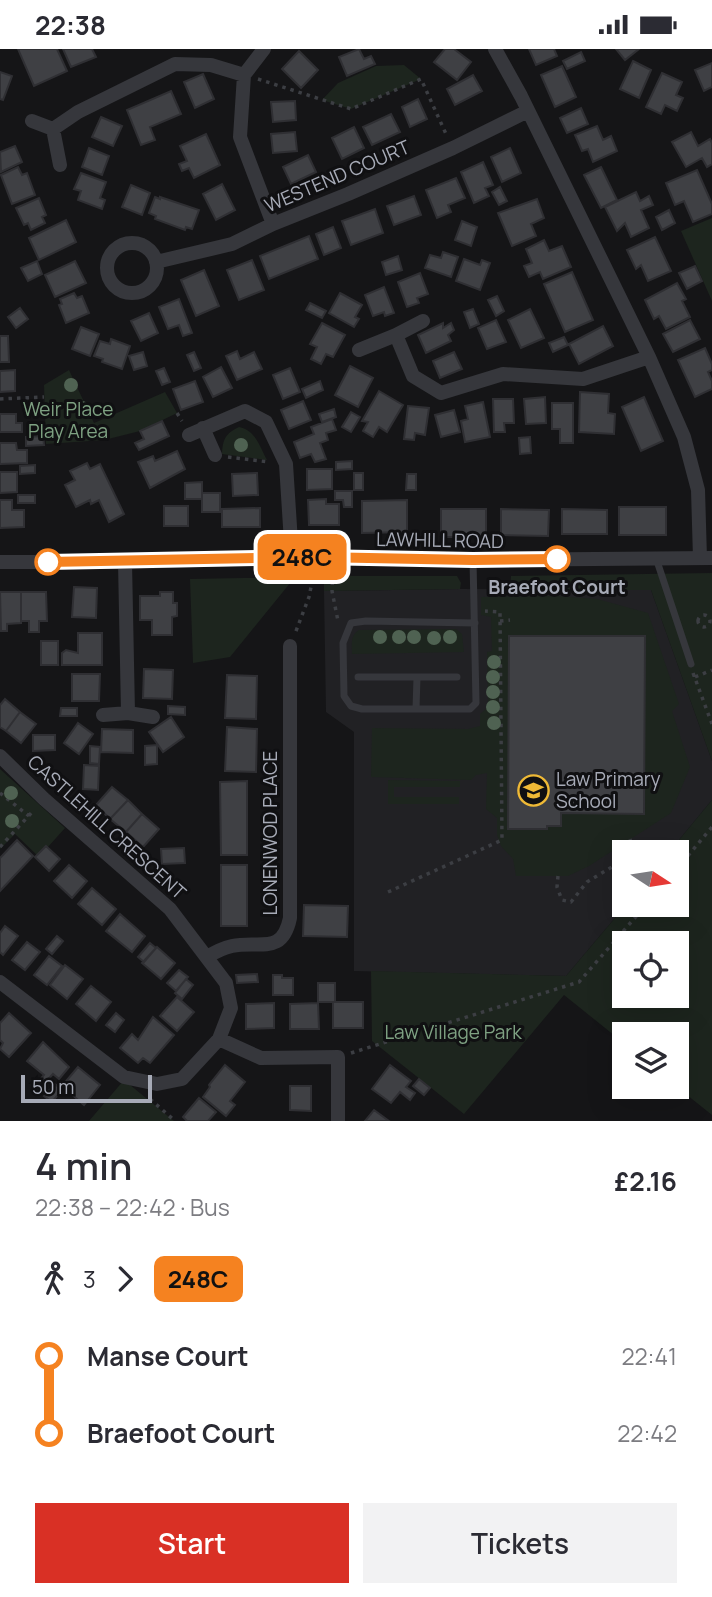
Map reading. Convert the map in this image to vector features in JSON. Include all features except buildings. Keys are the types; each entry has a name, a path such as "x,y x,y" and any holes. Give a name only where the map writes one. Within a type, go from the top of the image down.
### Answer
{"street":[{"path":"264,49 244,75 240,137 273,224"},
{"path":"495,49 649,357 684,437 698,490 706,558"},
{"path":"53,129 78,112 175,64 211,65 244,75"},
{"name":"WESTEND COURT","path":"156,262 232,244 453,148 528,111"},
{"path":"32,121 53,129"},
{"path":"53,129 60,165"},
{"path":"359,350 423,321"},
{"path":"396,335 413,376 441,393 503,374 583,379 649,357"},
{"path":"189,435 245,411 266,422 286,464 292,558"},
{"path":"203,428 215,455"},
{"name":"LAWHILL ROAD","path":"0,562 316,557 473,560 706,558"},
{"path":"125,562 128,713"},
{"name":"LONENWOD PLACE","path":"207,957 235,945 272,944 281,940 287,932 290,918 290,646"},
{"path":"103,715 128,713 153,717"},
{"name":"CASTLEHILL CRESCENT","path":"0,756 44,799 170,909 226,983 231,1008 219,1039"},
{"path":"0,982 124,1077 157,1084 182,1079 219,1039 261,1058 338,1057 338,1121"}],"lane":[{"path":"656,557 691,664"},
{"path":"473,560 475,623 476,703 470,709 362,709 351,706 344,696 343,643 351,624 366,621 475,623"},
{"path":"358,677 457,677"},
{"path":"416,709 417,677"}],"path":[{"path":"244,75 351,109 421,79 453,148"},
{"path":"0,399 44,397"},
{"path":"215,455 286,464"},
{"path":"290,646 309,597 316,557"},
{"path":"334,557 332,591 343,643"},
{"path":"388,892 502,840 500,612 485,612 485,601"},
{"path":"500,621 510,620"},
{"path":"691,664 712,724"},
{"path":"695,677 712,670"},
{"path":"0,793 29,815"},
{"path":"0,847 44,799"},
{"path":"690,853 712,827"},
{"path":"558,876 557,887 562,900 570,902 587,882 612,867"},
{"path":"338,1057 579,982 636,917"}],"shaded area":[{"name":"Law Primary School","path":"651,590 712,761 712,800 679,840 612,840 612,917 616,917 566,976 354,971 354,732 326,712 324,591"}],"green space":[{"path":"404,65 421,79 351,109 322,100 338,83 376,66"},
{"path":"712,218 712,301 681,231"},
{"name":"Weir Place Play Area","path":"69,370 94,423 165,392 177,413 140,431 104,440 46,444 44,385"},
{"path":"239,427 253,435 267,460 222,454 226,437"},
{"path":"712,573 712,761 651,590 510,590 511,576"},
{"path":"324,576 457,576 461,583 460,589 324,591"},
{"path":"295,577 230,657 193,663 190,579"},
{"path":"556,596 597,599 648,613 679,704 672,711 690,767 671,813 629,840 612,840 612,851 568,876 516,876 513,859 501,846 497,835 497,818 486,809 487,773 476,775 471,780 371,777 372,728 468,729 480,726 480,714 488,707 487,652 492,651 491,617 481,615 481,597"},
{"path":"456,629 462,634 464,652 352,654 353,637 359,630"},
{"path":"0,769 65,828 39,857 15,834 0,849"},
{"path":"388,780 460,781 460,787 394,787 394,797 459,797 459,804 388,804"},
{"name":"Law Village Park","path":"712,800 712,1115 689,1097 689,1022 612,1022 612,1034 564,995 464,1114 372,1041 371,971 566,976 616,917 690,917 690,840 679,840"},
{"path":"124,1080 174,1121 89,1121"}],"bus line":[{"name":"248C","path":"48,562 316,557 557,559"}],"place":[{"name":"Braefoot Court","path":"557,559"},
{"name":"Law Primary School","path":"533,790"}]}
